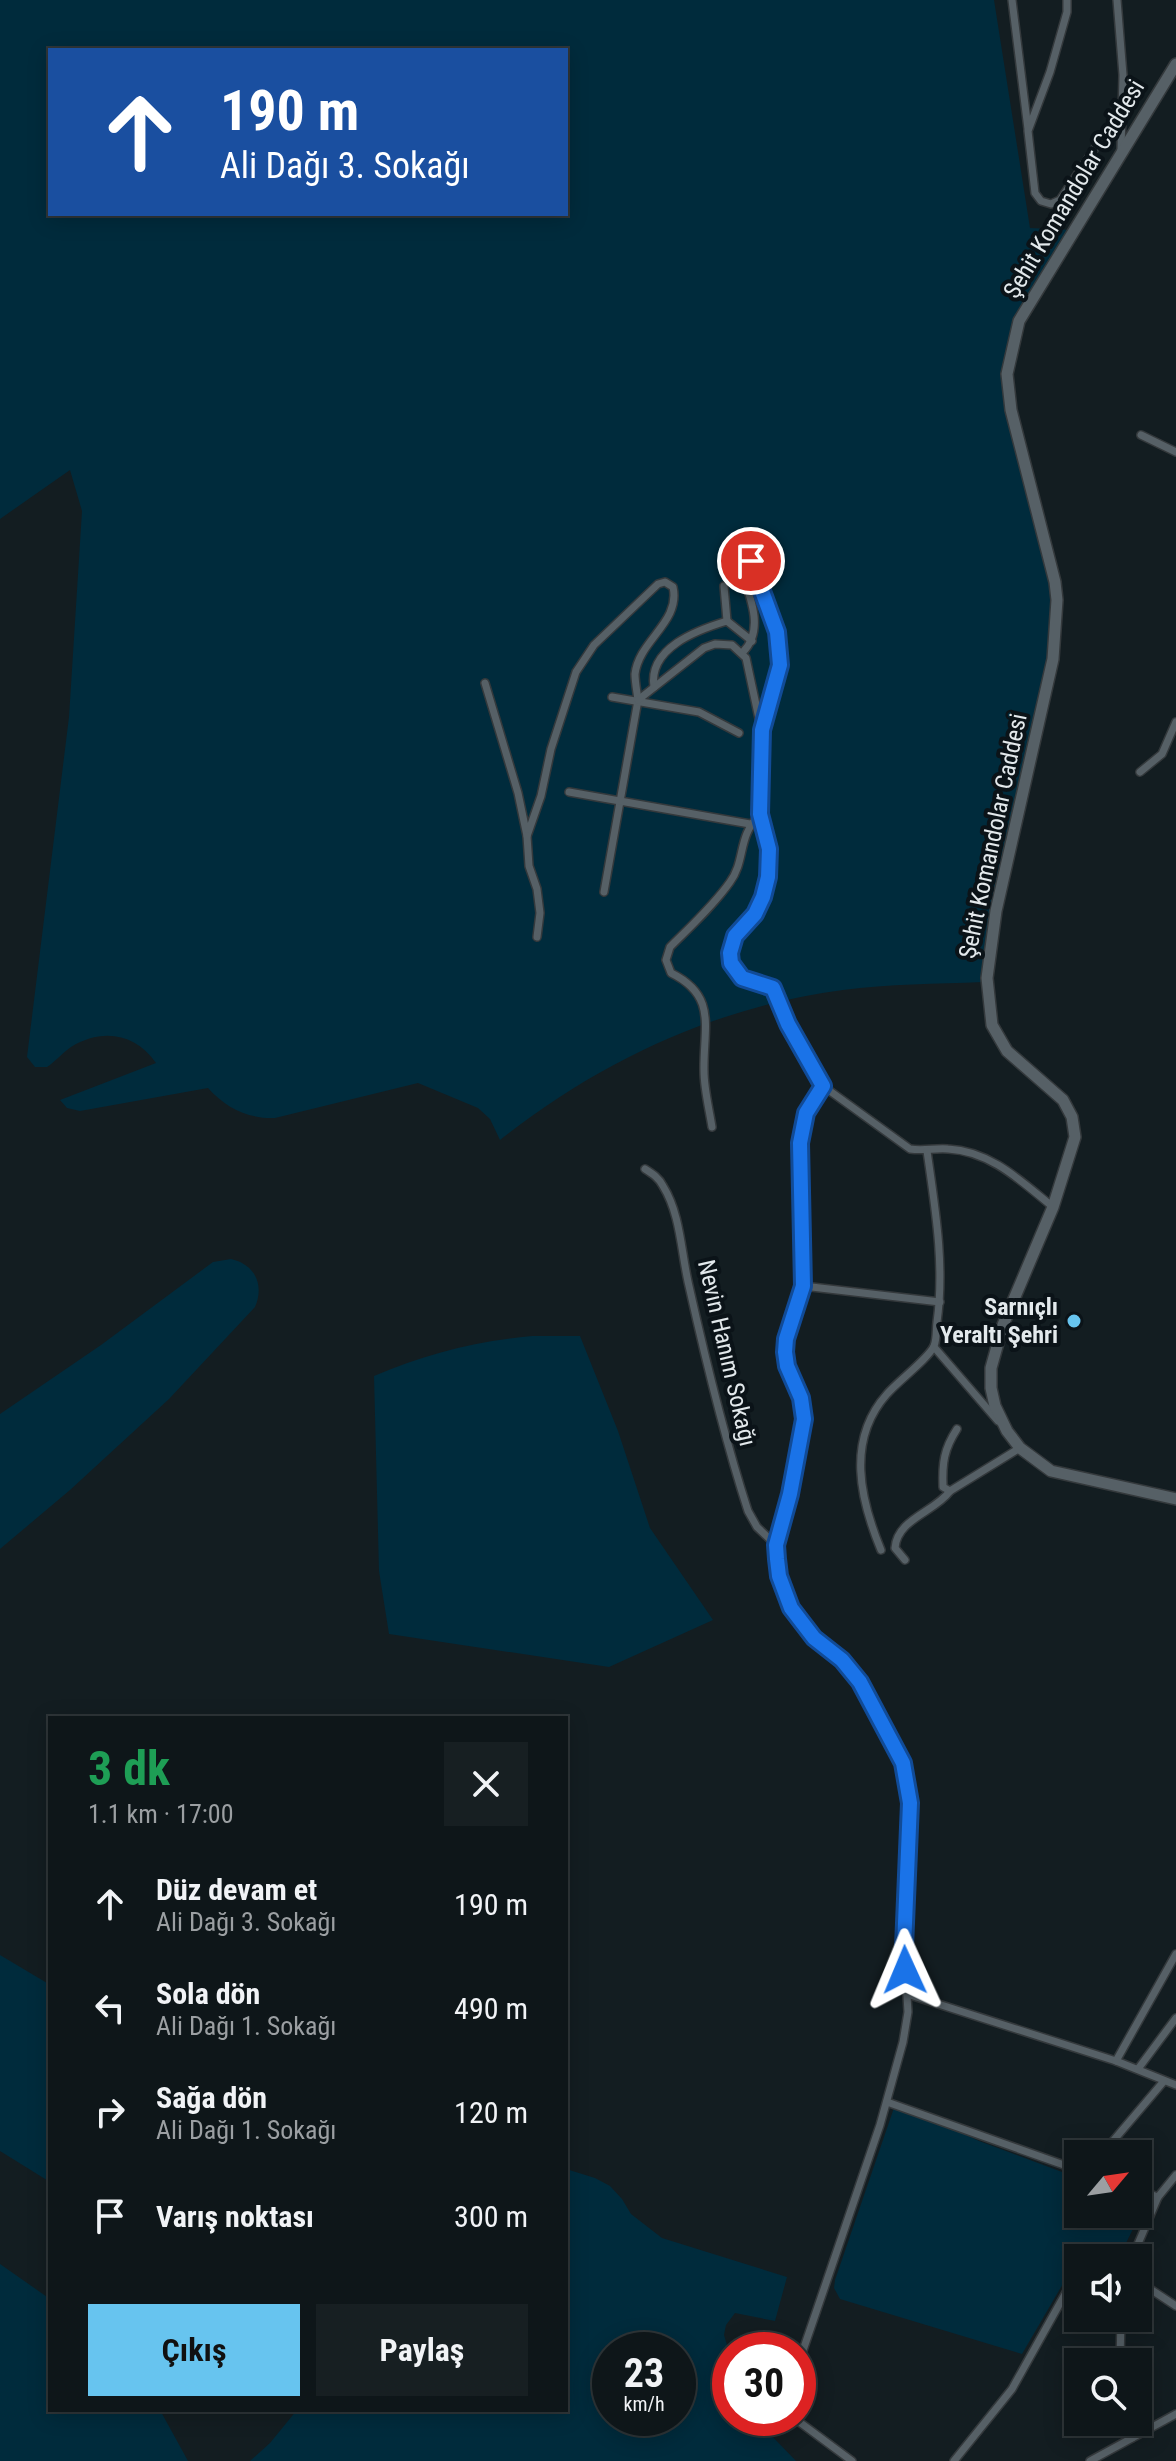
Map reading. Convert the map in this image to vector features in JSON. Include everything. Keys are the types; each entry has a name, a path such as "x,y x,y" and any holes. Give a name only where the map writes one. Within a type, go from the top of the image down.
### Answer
{"main road":[{"name":"Şehit Komandolar Caddesi","path":"1175,70 1019,321 1007,374 1011,410 1055,582 1056,610 1053,659 996,911 987,978 992,1025 1007,1051 1063,1100 1072,1117 1075,1137 1053,1207 1003,1325 991,1368 995,1406 1007,1431 1020,1448 1051,1471 1176,1499"}],"street":[{"path":"1012,0 1035,193 1041,201 1056,203 1063,196 1122,108"},
{"path":"1028,131 1050,72 1067,12 1067,0"},
{"path":"1117,0 1123,75 1120,157"},
{"path":"1141,435 1176,452"},
{"path":"743,652 752,641 755,621 738,561 746,555 751,559 777,632 780,665 762,730 760,814 769,849 768,877 755,914 731,944 731,963 742,978 773,988 788,1024 823,1086 910,1149 948,1149 978,1154 1006,1169 1053,1207"},
{"path":"527,836 576,672 594,645 658,584 668,583 673,587 675,604 667,620 647,644 635,673 638,700 604,892"},
{"path":"724,586 727,621 752,641"},
{"path":"654,687 652,679 657,662 675,644 697,630 727,621"},
{"path":"638,700 704,648 726,644 743,652"},
{"path":"743,652 762,730"},
{"path":"485,683 527,836 529,866 537,889 540,913 537,937"},
{"path":"612,697 699,712 739,733"},
{"path":"1140,772 1162,754 1176,722"},
{"path":"569,792 750,824"},
{"path":"712,1127 704,1073 707,1018 703,1003 696,990 671,973 666,960 670,947 732,880 742,842 750,824 760,814"},
{"path":"809,2332 859,2191 906,2027 904,1947 910,1803 903,1763 852,1670 814,1638 791,1608 779,1576 776,1545 790,1494 804,1419 801,1398 787,1366 785,1352 786,1339 803,1286 800,1143 806,1113 823,1086"},
{"path":"881,1550 866,1512 860,1472 862,1445 871,1419 885,1395 934,1347 940,1302 937,1222 927,1151"},
{"name":"Nevin Hanım Sokağı","path":"645,1169 664,1186 682,1239 687,1279 714,1398 748,1511 757,1527 776,1545"},
{"path":"803,1286 940,1302"},
{"path":"934,1347 1007,1431"},
{"path":"950,1491 943,1487 942,1464 946,1445 957,1429"},
{"path":"905,1560 895,1548 898,1535 907,1524 943,1501 950,1491 1020,1448"},
{"path":"1116,2061 1176,1954"},
{"path":"907,1994 1116,2061 1176,2085"},
{"path":"1138,2069 1176,2018"},
{"path":"1114,2140 1164,2081"},
{"path":"887,2102 1064,2165"},
{"path":"1138,2244 1158,2197 1176,2175"},
{"path":"1152,2195 1158,2197"},
{"path":"1152,2290 1176,2306"},
{"path":"954,2461 1012,2389 1064,2296"},
{"path":"1090,2461 1176,2414"},
{"path":"816,2434 852,2461"}],"shaded area":[{"path":"0,0 994,0 1030,228 1071,230 1020,316 1009,388 1051,564 1056,630 983,982 843,990 796,998 705,1024 619,1062 538,1112 500,1140 490,1119 478,1108 418,1083 275,1118 256,1117 238,1111 208,1088 80,1111 67,1108 60,1100 156,1063 138,1045 106,1036 94,1037 71,1047 47,1067 35,1067 27,1057 69,717 82,511 70,470 0,519"},
{"path":"231,1259 246,1265 255,1276 259,1290 255,1307 169,1399 0,1549 0,1414 101,1345 213,1262"},
{"path":"532,1336 580,1336 618,1431 650,1528 713,1620 609,1667 389,1634 379,1571 374,1376 451,1350"},
{"path":"0,1955 48,1983 48,2181 0,2151"},
{"path":"896,2102 979,2141 1064,2173 1064,2228 1134,2228 1126,2244 1064,2244 1064,2282 1022,2354 840,2299 834,2288"},
{"path":"568,2170 610,2186 631,2214 662,2238 787,2277 775,2321 735,2313 725,2332 712,2332 712,2436 772,2436 796,2461 250,2461 270,2443 295,2412 568,2412"},
{"path":"0,2264 48,2298 48,2412 161,2412 188,2461 0,2461"}],"place":[{"name":"Sarnıçlı Yeraltı Şehri","path":"1074,1321"}],"route":[{"path":"751,561 777,632 780,665 762,730 760,814 769,849 768,877 755,914 731,944 731,963 742,978 773,988 788,1024 823,1086 806,1113 800,1143 803,1286 786,1339 785,1352 787,1366 801,1398 804,1419 790,1494 776,1545 777,1559 779,1576 791,1608 814,1638 852,1670 903,1763 910,1803 905,1970"}]}
